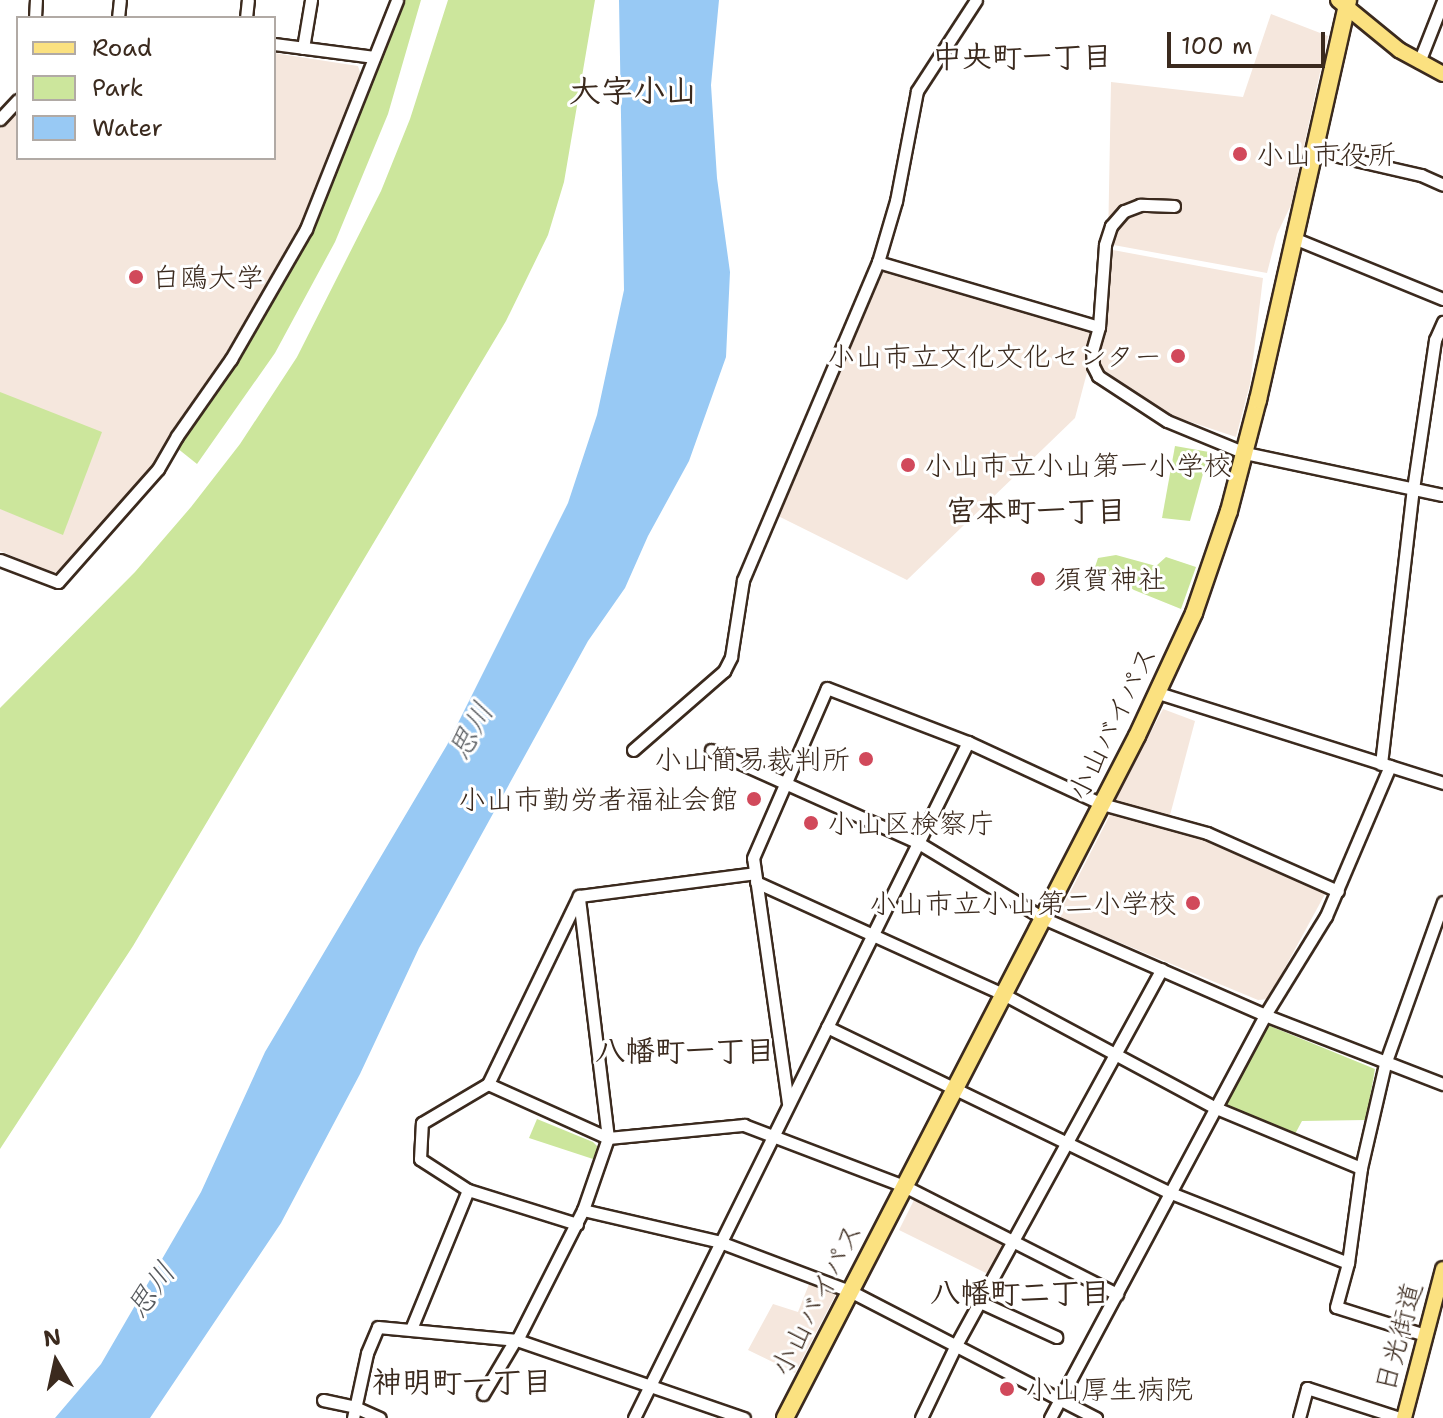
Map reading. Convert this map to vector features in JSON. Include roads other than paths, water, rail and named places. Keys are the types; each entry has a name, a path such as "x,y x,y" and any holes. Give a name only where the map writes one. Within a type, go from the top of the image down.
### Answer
{"highway":[{"name":"小山バイパス","path":"785,1418 1102,804 1194,613 1245,453 1316,151 1344,2"}],"main road":[{"path":"1344,2 1419,62 1443,74"},
{"name":"日光街道","path":"1402,1418 1432,1328 1443,1269"}],"street":[{"path":"303,48 311,0"},
{"path":"0,560 58,582 158,469 177,436 231,359 306,229 397,0"},
{"path":"633,750 724,671 731,657 743,580 878,262 898,189 917,91 976,0"},
{"path":"1419,62 1443,1"},
{"path":"276,44 374,57"},
{"path":"0,119 16,102"},
{"path":"1316,151 1421,175 1443,185"},
{"path":"1174,206 1140,205 1124,211 1111,226 1105,245 1099,327 1092,351 1093,366 1098,376 1167,421 1245,453 1443,495"},
{"path":"1296,239 1443,299"},
{"path":"878,262 1099,327"},
{"path":"1050,1418 1265,1015 1338,891 1386,765 1413,489 1435,340 1443,322"},
{"path":"788,1103 753,858 827,688 968,742 1102,804 1207,833 1338,891"},
{"path":"1158,693 1443,783"},
{"path":"634,1418 968,742"},
{"path":"711,750 917,842 1043,918 1265,1015 1443,1084"},
{"path":"579,896 755,877 1003,994 1216,1108 1361,1168"},
{"path":"577,1224 468,1190 420,1159 422,1123 488,1084 579,896"},
{"path":"483,1394 516,1340 577,1224 608,1138 579,896"},
{"path":"1432,1328 1336,1307 1348,1263 1361,1168 1385,1064 1443,902"},
{"path":"921,1418 957,1343 1162,969"},
{"path":"827,1027 1171,1193 1348,1263"},
{"path":"488,1084 608,1138 744,1125 904,1186 1117,1294"},
{"path":"411,1329 468,1190"},
{"path":"583,1210 720,1242 850,1291 957,1343 1096,1418"},
{"path":"980,1302 1056,1337"},
{"path":"354,1412 367,1353 378,1327 516,1340 744,1418"},
{"path":"1299,1418 1307,1388 1402,1418"},
{"path":"323,1400 380,1418"}],"water":[{"name":"思川","path":"619,0 719,0 711,85 717,178 730,272 726,357 689,461 648,536 625,588 588,641 419,948 360,1074 281,1223 150,1418 55,1418 101,1364 201,1192 265,1052 447,745 568,503 597,415 624,290"}],"place":[{"name":"小山市役所","path":"1240,154"},
{"name":"白鴎大学","path":"136,277"},
{"name":"小山市立文化文化センター","path":"1178,356"},
{"name":"小山市立小山第一小学校","path":"908,465"},
{"name":"須賀神社","path":"1038,579"},
{"name":"小山簡易裁判所","path":"866,759"},
{"name":"小山市勤労者福祉会館","path":"754,799"},
{"name":"小山区検察庁","path":"811,823"},
{"name":"小山市立小山第二小学校","path":"1193,903"},
{"name":"小山厚生病院","path":"1007,1389"}],"district":[{"name":"中央町一丁目","path":"1022,57"},
{"name":"大字小山","path":"633,91"},
{"name":"宮本町一丁目","path":"1036,511"},
{"name":"八幡町一丁目","path":"685,1051"},
{"name":"八幡町二丁目","path":"1020,1293"},
{"name":"神明町一丁目","path":"462,1382"}]}
